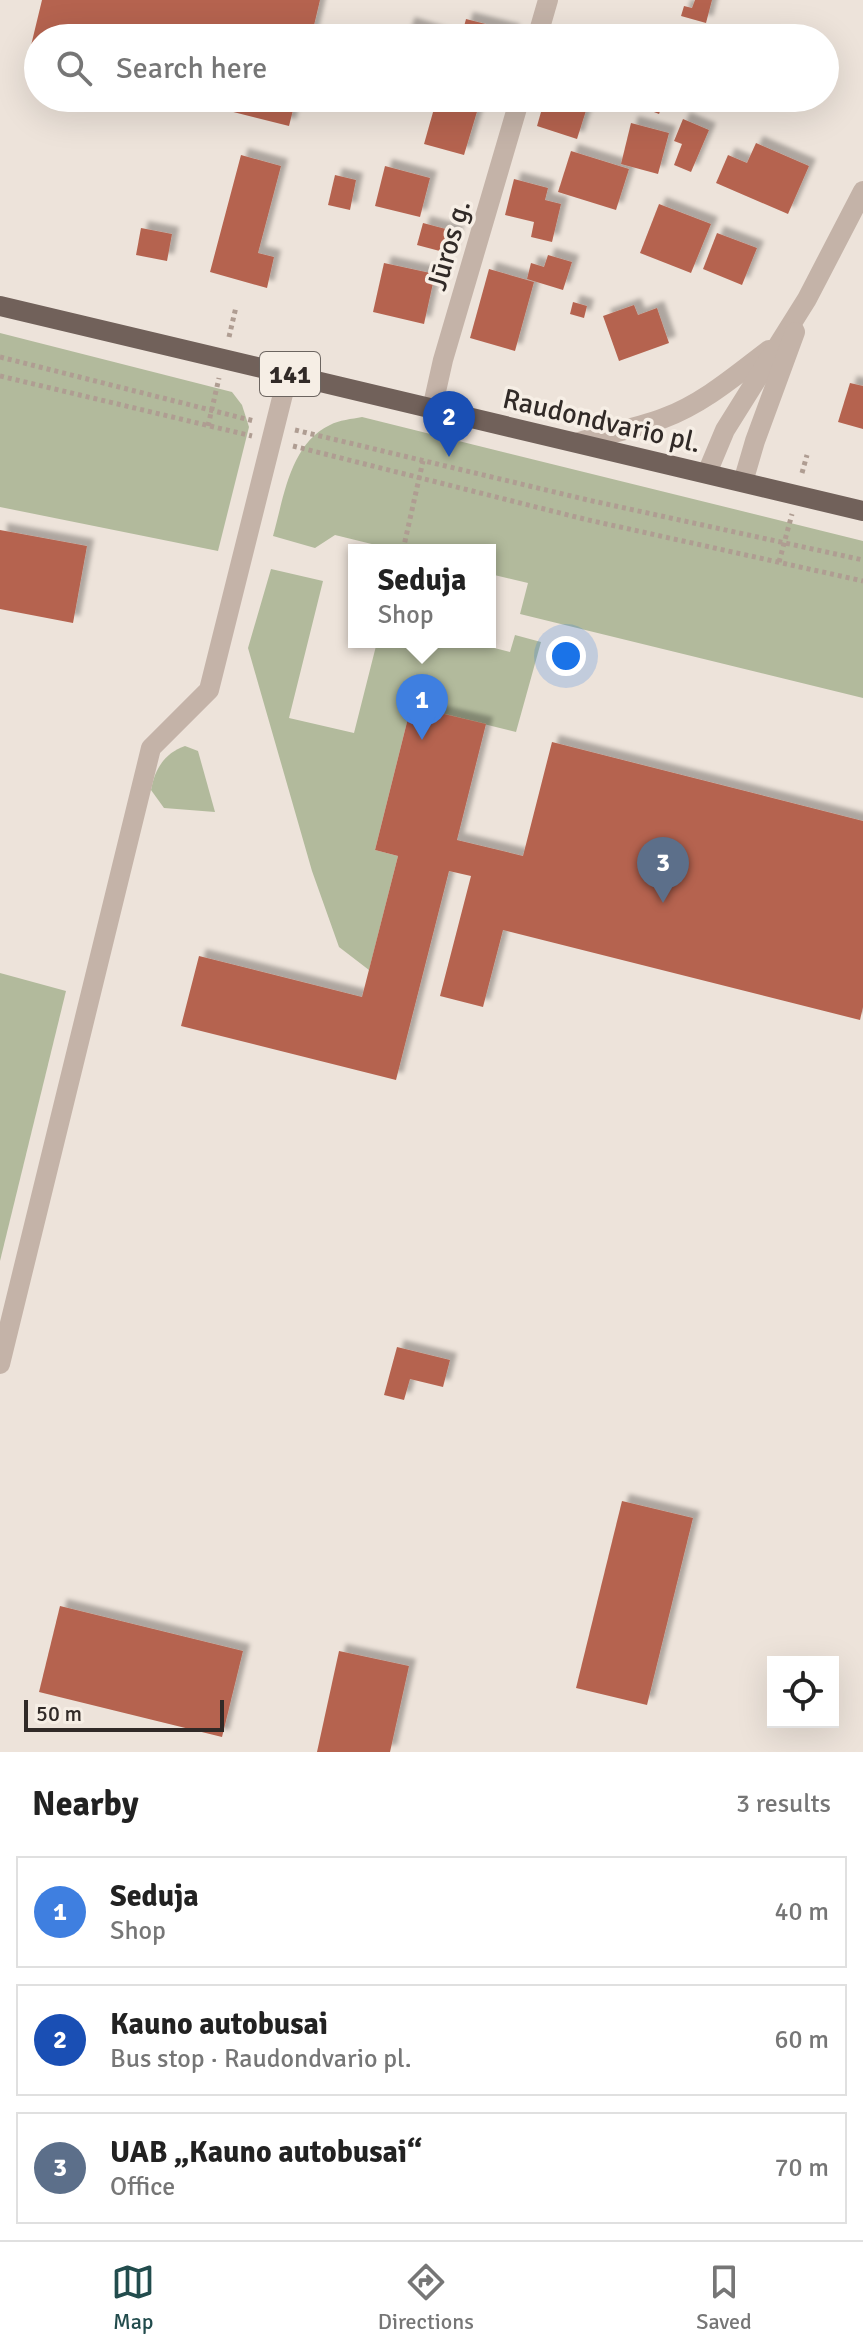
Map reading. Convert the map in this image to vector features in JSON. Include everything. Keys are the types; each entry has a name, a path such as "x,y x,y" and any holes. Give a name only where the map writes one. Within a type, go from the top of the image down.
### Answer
{"main road":[{"name":"Raudondvario pl.","path":"0,306 863,511"}],"street":[{"path":"541,24 548,0"},
{"name":"Jūros g.","path":"432,409 443,360 516,112"},
{"path":"707,473 725,430 807,299 863,191"},
{"path":"743,482 807,299"},
{"path":"579,442 687,408 724,385 779,342"},
{"path":"0,1364 151,748 209,690 288,374"}],"path":[{"path":"0,357 419,478 584,519 863,581"},
{"path":"0,376 274,434 423,461 863,560"},
{"path":"404,544 423,461"}],"green space":[{"path":"0,333 232,392 242,405 249,427 218,551 0,507"},
{"path":"362,417 863,541 863,698 520,614 528,583 496,575 496,544 372,544 335,535 315,548 273,536 297,458 317,434 341,421"},
{"path":"271,569 323,581 289,718 354,733 375,648 494,648 510,652 515,635 541,642 516,732 411,706 375,850 398,856 369,970 339,947 312,871 248,648"},
{"path":"185,746 198,751 215,812 164,808 151,790 162,762"},
{"path":"0,973 66,991 0,1261"}],"building":[{"path":"42,0 320,0 314,24 36,24"},
{"path":"695,0 712,0 706,23 681,16 684,6 692,8"},
{"path":"466,19 486,24 465,24"},
{"path":"234,112 292,112 289,126"},
{"path":"433,112 477,112 464,155 424,144"},
{"path":"541,112 586,112 577,139 537,126"},
{"path":"683,119 709,130 691,172 674,165 682,144 674,141"},
{"path":"631,123 669,133 658,174 621,164"},
{"path":"756,143 809,166 788,214 716,183 728,155 747,163"},
{"path":"571,151 629,169 616,210 558,192"},
{"path":"241,155 281,166 258,253 274,257 267,288 210,272"},
{"path":"385,166 430,178 420,217 375,206"},
{"path":"335,175 356,180 350,210 328,205"},
{"path":"514,179 548,188 545,200 561,204 552,242 531,237 534,222 505,215"},
{"path":"659,204 711,224 691,273 640,253"},
{"path":"423,223 457,232 451,254 417,245"},
{"path":"141,228 172,234 167,261 136,255"},
{"path":"717,233 757,248 742,285 703,269"},
{"path":"548,255 572,262 563,290 527,279 531,263 544,267"},
{"path":"384,263 435,274 424,324 373,312"},
{"path":"489,269 534,282 515,351 470,338"},
{"path":"573,302 587,306 584,318 570,314"},
{"path":"634,305 638,315 657,308 669,343 619,361 603,316"},
{"path":"850,383 863,386 863,429 838,422"},
{"path":"0,530 87,546 73,623 0,609"},
{"path":"411,706 486,724 457,840 523,856 552,742 863,821 863,1007 860,1020 503,930 483,1007 440,996 471,876 449,871 396,1080 181,1026 199,956 362,997 398,856 375,850"},
{"path":"397,1347 450,1360 443,1387 410,1379 404,1400 384,1395"},
{"path":"622,1501 693,1518 647,1705 576,1688"},
{"path":"60,1606 243,1651 222,1737 39,1692"},
{"path":"339,1651 409,1666 390,1752 317,1752"}],"place":[{"name":"Kauno autobusai","path":"449,457"},
{"name":"Seduja","path":"422,740"},
{"name":"UAB „Kauno autobusai“","path":"663,903"}]}
